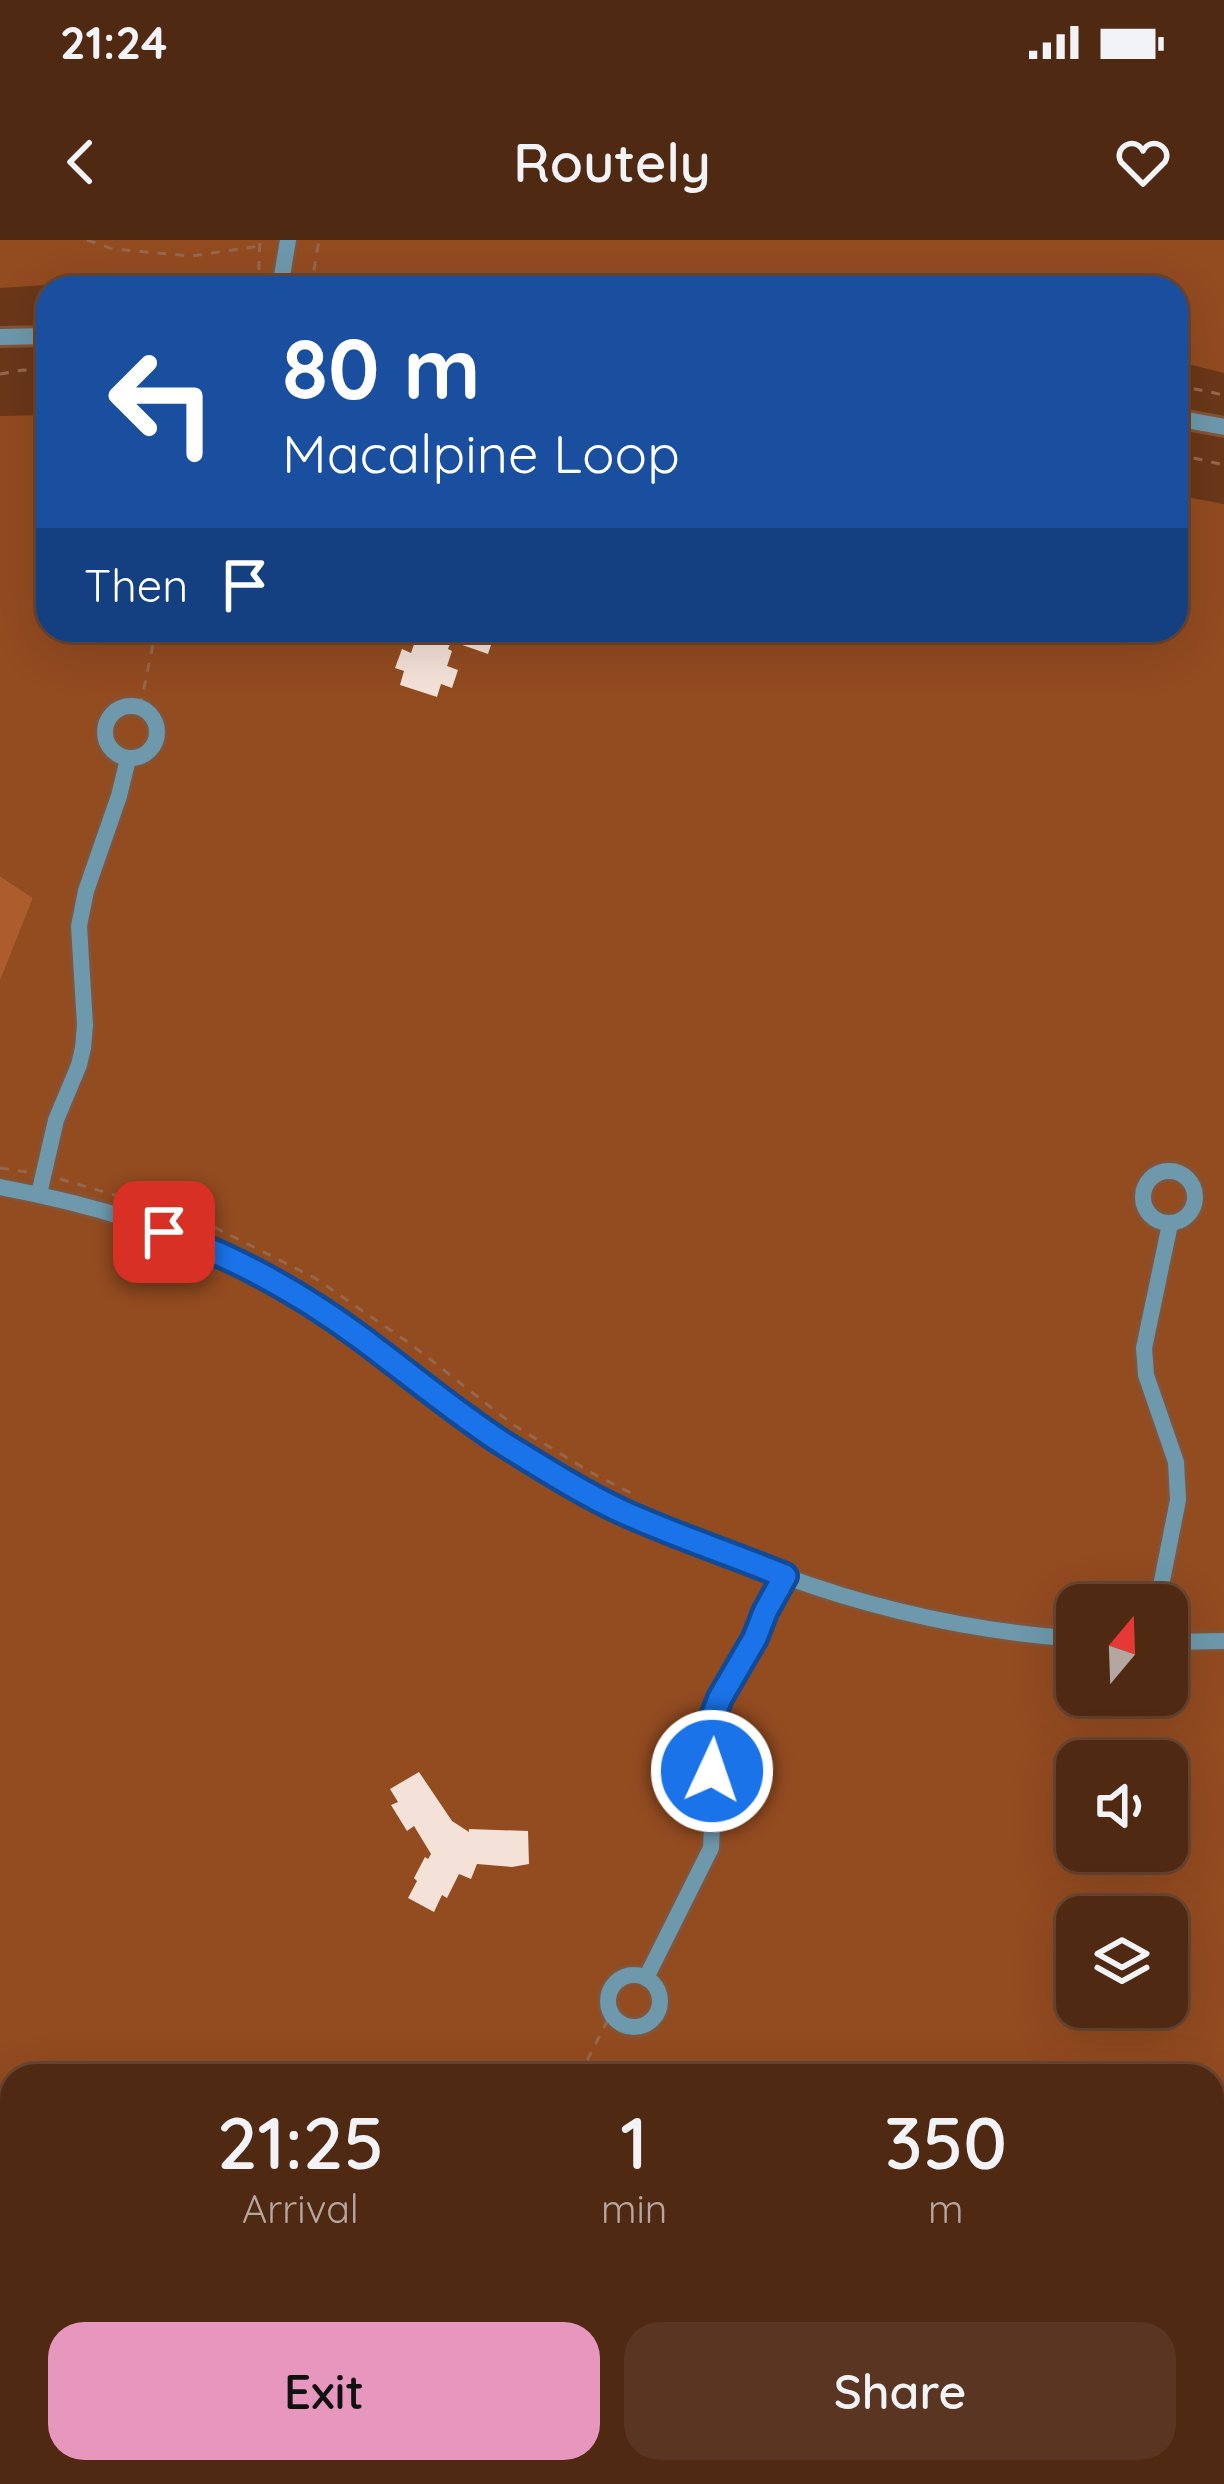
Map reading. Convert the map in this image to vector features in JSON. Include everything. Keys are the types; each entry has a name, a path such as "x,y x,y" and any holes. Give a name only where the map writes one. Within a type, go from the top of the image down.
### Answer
{"street":[{"path":"282,276 288,240"},
{"path":"0,337 36,336"},
{"path":"1188,420 1224,427"},
{"path":"140,707 154,719 156,741 142,757 128,759 108,746 106,725 118,709 140,707"},
{"path":"39,1194 56,1120 83,1048 79,926 86,890 128,759"},
{"path":"0,1187 97,1209 197,1244 280,1284 500,1441 622,1512 785,1576 890,1608 1056,1636"},
{"path":"1161,1584 1178,1500 1176,1462 1146,1375 1144,1348 1170,1224"},
{"path":"646,1978 710,1849 710,1724 785,1576"},
{"path":"1188,1642 1224,1641"},
{"path":"633,1974 657,1987 660,2009 644,2025 631,2027 611,2014 609,1994 621,1978 633,1974"}],"path":[{"path":"87,240 113,249 191,256 260,243 258,276"},
{"path":"313,276 319,240"},
{"path":"0,374 36,371"},
{"path":"1188,388 1224,395"},
{"path":"1188,457 1224,465"},
{"path":"140,707 154,642"},
{"path":"0,1168 44,1175 200,1220 315,1278 412,1345 512,1424 634,1494"},
{"path":"585,2064 611,2014"}],"shaded area":[{"path":"0,240 1224,240 1224,373 1188,364 1188,276 36,276 36,286 0,288"},
{"path":"36,415 36,642 1188,642 1188,497 1224,504 1224,2064 0,2064 0,981 33,898 0,876 0,416"},
{"path":"0,876 33,898 0,981"}],"building":[{"path":"415,642 451,642 447,666 458,670 452,688 441,684 437,697 400,685 404,671 395,668 402,649 411,653"},
{"path":"454,642 492,642 488,654"},
{"path":"419,1772 452,1821 469,1832 528,1831 529,1864 477,1864 471,1879 459,1874 434,1912 408,1898 417,1881 414,1878 431,1854 414,1826 407,1831 391,1805 398,1802 390,1789"}],"route":[{"path":"164,1232 280,1284 500,1441 563,1480 622,1512 785,1576 710,1724 712,1771"}]}
